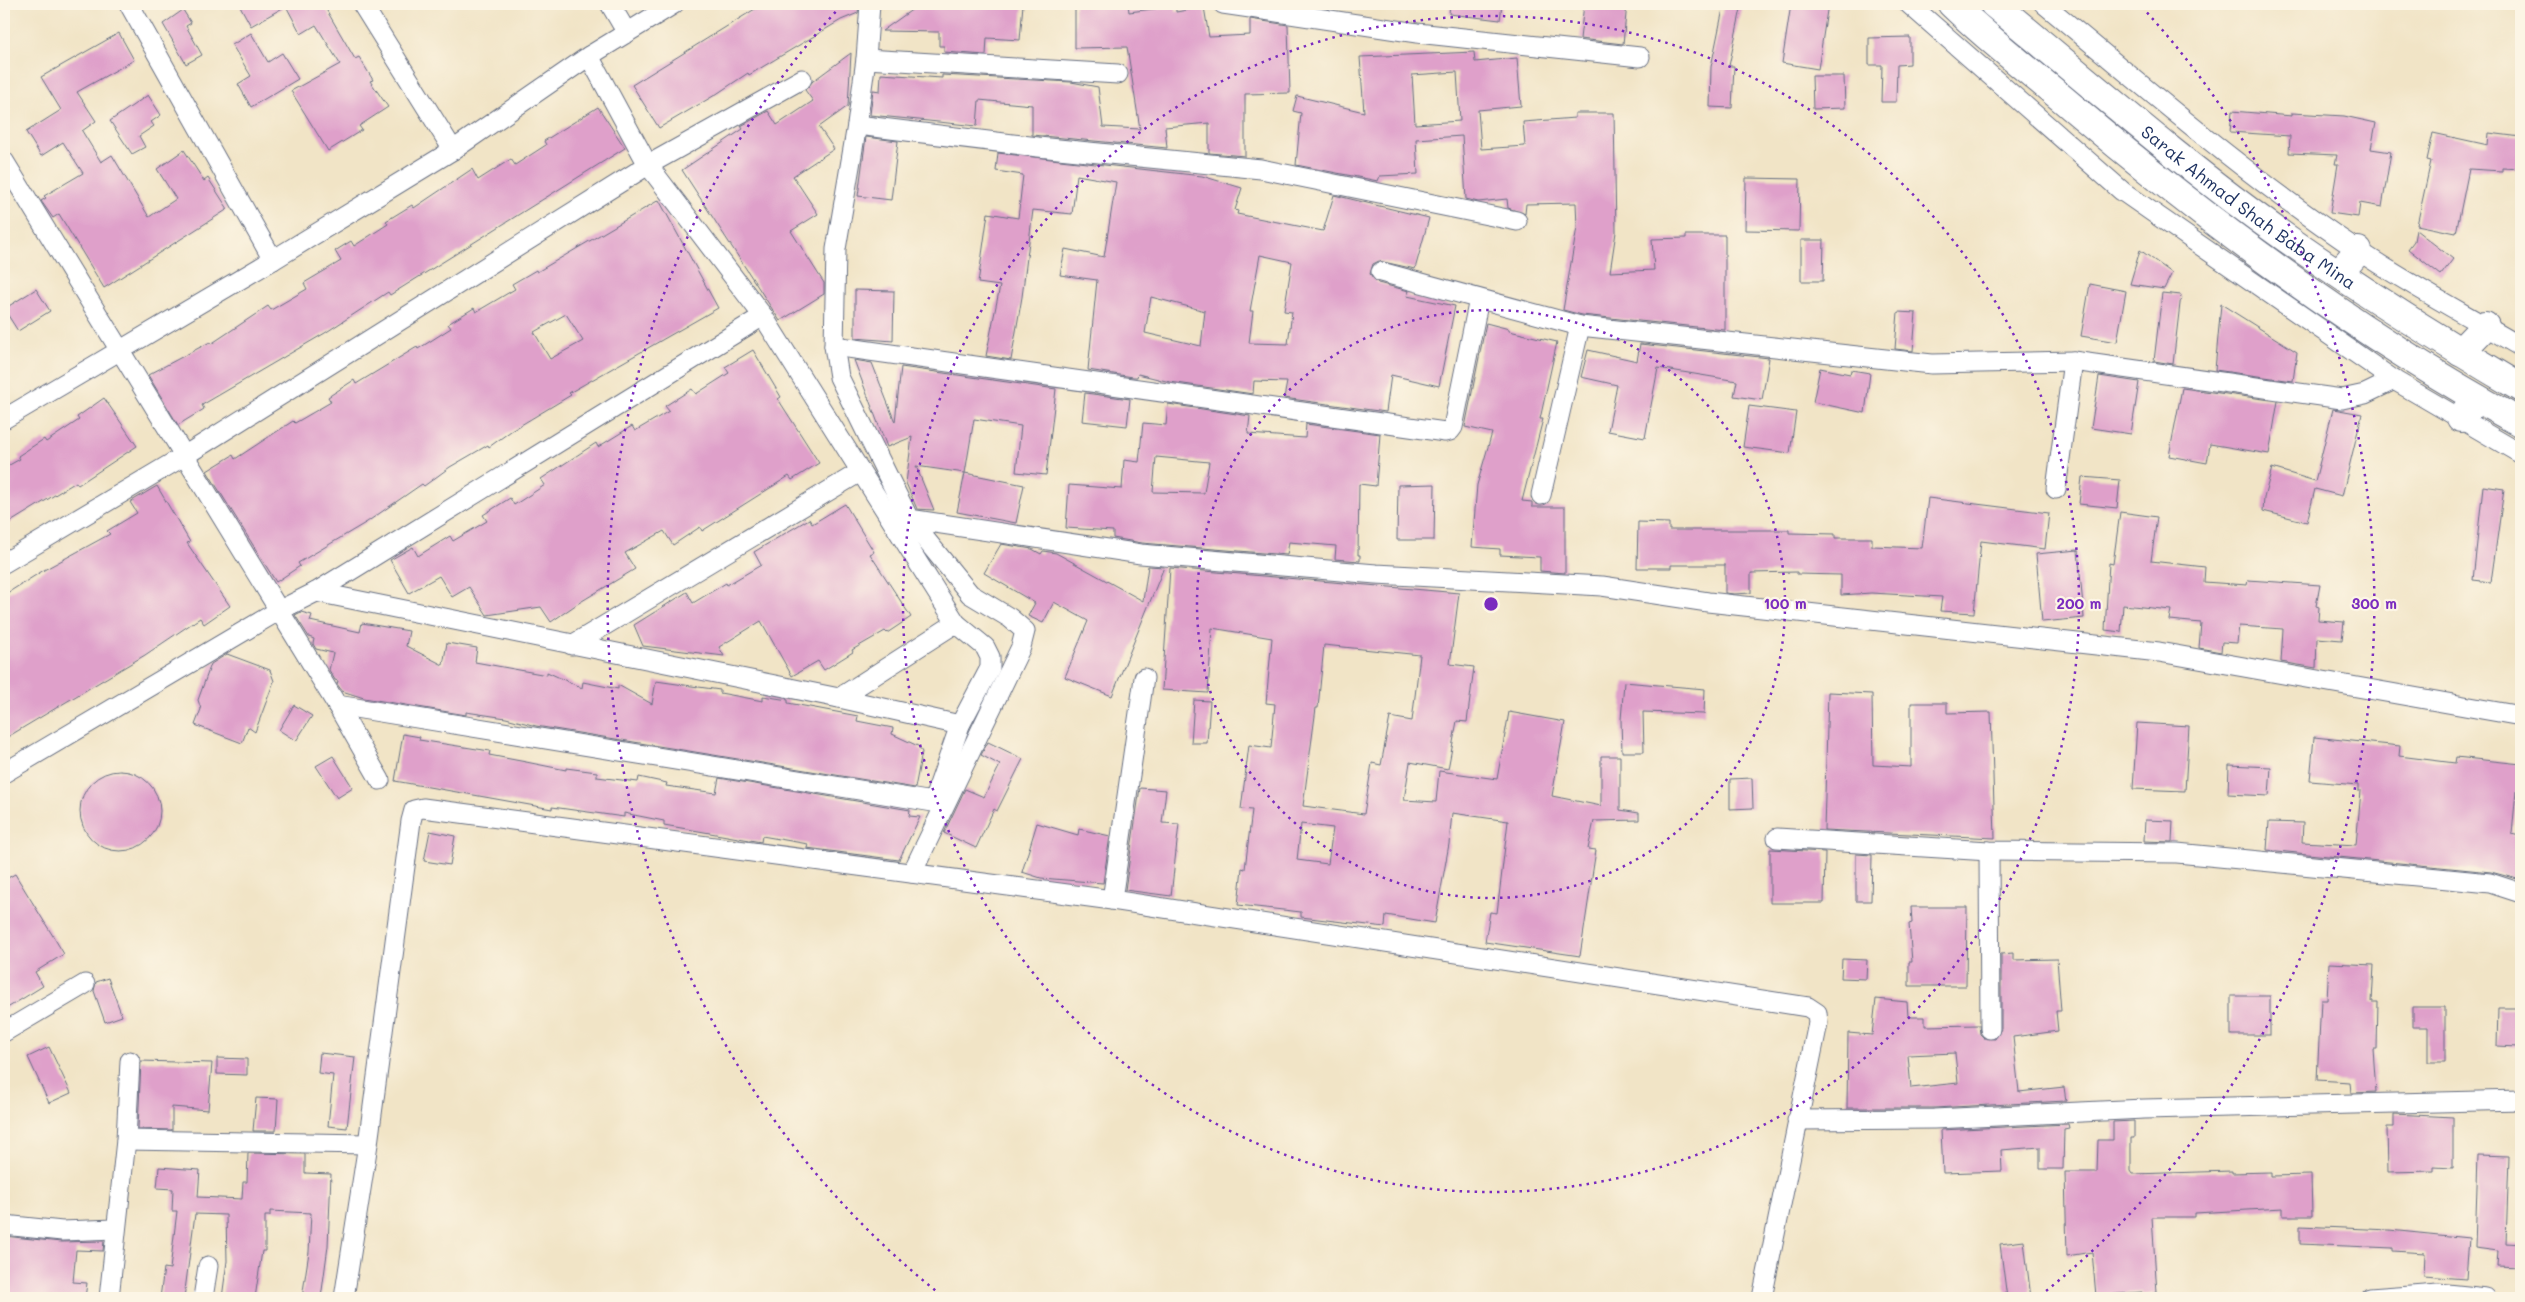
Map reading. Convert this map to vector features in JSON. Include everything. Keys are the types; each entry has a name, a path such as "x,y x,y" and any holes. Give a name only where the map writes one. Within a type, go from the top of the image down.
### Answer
{"highway":[{"path":"1952,4 2140,165 2255,254 2358,325 2468,408 2521,423"},
{"name":"Sarak Ahmad Shah Baba Mina","path":"1994,4 2173,151 2284,237 2460,352 2521,388"},
{"path":"2339,274 2358,250"},
{"path":"2460,352 2485,326"}],"street":[{"path":"129,4 273,260"},
{"path":"362,4 453,150"},
{"path":"610,4 627,33"},
{"path":"4,419 119,349 273,260 453,150 589,56 674,4"},
{"path":"870,4 866,59 857,125 836,249 834,346 839,377 909,519 970,594 1010,618 1025,632 1021,647 912,872"},
{"path":"1223,4 1291,8 1417,33 1640,57"},
{"path":"1909,4 2122,191 2394,380 2468,408 2521,454"},
{"path":"2044,4 2226,156 2358,250 2521,347"},
{"path":"337,705 933,802 960,725 990,668 990,657 985,646 956,623 763,316 648,165 589,56"},
{"path":"866,59 1118,74"},
{"path":"4,563 184,456 648,165 802,79"},
{"path":"857,125 1038,147 1262,169 1517,221"},
{"path":"4,161 337,705 380,780"},
{"path":"1381,272 1580,326 1932,364 2073,361 2342,399 2365,394 2394,380"},
{"path":"834,346 1445,432 1453,428 1479,299"},
{"path":"4,773 278,611 316,592 763,316"},
{"path":"1541,496 1580,326"},
{"path":"2056,489 2073,361"},
{"path":"572,645 860,472"},
{"path":"909,519 1142,554 1376,574 1602,586 1708,602 2159,652 2521,716"},
{"path":"316,592 839,698 960,725"},
{"path":"839,698 956,623"},
{"path":"1112,900 1144,678"},
{"path":"344,1298 368,1144 411,820 414,810 423,808 1112,900 1808,1007 1817,1012 1818,1023 1762,1298"},
{"path":"1777,838 1989,851 2177,853 2490,883 2521,893"},
{"path":"1989,851 1990,1029"},
{"path":"4,1032 85,984"},
{"path":"109,1298 126,1140 130,1062"},
{"path":"1797,1120 1934,1119 2144,1109 2521,1100"},
{"path":"126,1140 368,1144"},
{"path":"4,1225 62,1231 115,1229"},
{"path":"203,1298 208,1266"},
{"path":"2370,1298 2438,1293 2486,1298"}],"building":[{"path":"239,4 323,4 355,59 359,57 373,80 370,81 388,107 359,126 362,130 328,151 291,91 340,64 316,25 301,34 286,6 251,26"},
{"path":"763,4 859,4 858,13 841,20 749,75 748,73 659,128 632,85"},
{"path":"920,4 1023,4 1020,40 987,38 986,55 944,52 944,46 939,46 939,32 882,31"},
{"path":"1075,4 1128,4 1129,12 1176,6 1176,12 1204,7 1209,37 1250,35 1250,19 1288,25 1290,93 1245,94 1245,156 1209,153 1209,123 1165,127 1167,148 1032,135 1032,105 979,100 977,126 870,115 873,90 880,91 881,74 942,78 942,75 1071,82 1098,87 1103,127 1140,129 1127,47 1075,48"},
{"path":"1450,4 1502,4 1500,20 1449,14"},
{"path":"1584,4 1627,4 1623,44 1580,39"},
{"path":"1724,4 1742,4 1729,66 1734,66 1732,108 1710,107 1711,67"},
{"path":"1791,4 1828,4 1818,69 1782,63"},
{"path":"183,10 191,23 186,26 202,55 186,64 163,24"},
{"path":"119,33 134,60 77,92 96,121 82,131 101,162 112,155 149,217 176,199 157,169 184,150 204,181 208,178 228,209 104,288 59,214 53,218 41,201 46,198 44,196 83,173 63,142 41,156 26,132 61,110 41,77"},
{"path":"251,33 268,62 282,53 298,79 251,107 238,84 251,76 232,45"},
{"path":"1910,37 1910,64 1897,65 1896,102 1881,102 1882,65 1869,65 1869,38"},
{"path":"1474,52 1475,62 1517,58 1521,106 1478,110 1481,149 1525,146 1523,122 1575,118 1575,113 1614,113 1616,232 1610,272 1654,270 1652,239 1686,238 1686,235 1725,235 1725,330 1582,315 1563,310 1577,227 1576,203 1526,204 1525,214 1508,208 1507,199 1478,202 1466,199 1462,136 1416,139 1418,174 1380,176 1378,181 1296,165 1301,113 1293,111 1297,96 1364,112 1360,57","holes":["1457,72 1460,121 1415,124 1412,75"]},
{"path":"851,53 848,106 819,127 834,149 793,176 818,214 791,231 824,283 824,294 780,321 682,170 743,129 741,126 768,111 777,125 813,101 805,90 813,81"},
{"path":"1812,76 1844,76 1845,108 1813,109"},
{"path":"148,95 161,115 151,122 154,126 139,136 145,147 132,154 110,121"},
{"path":"598,107 625,148 390,295 388,292 325,333 202,405 204,409 178,425 148,375 210,342 211,344 268,306 271,310 307,289 304,283 341,261 335,251 351,241 354,246 388,224 386,221 412,205 414,208 472,169 478,180 511,159 515,165 546,145 544,141"},
{"path":"2232,111 2292,116 2292,113 2344,116 2376,123 2371,149 2391,152 2382,207 2360,203 2358,217 2330,213 2338,164 2335,164 2337,155 2289,153 2290,136 2230,132"},
{"path":"2433,133 2488,145 2489,133 2521,137 2521,169 2502,168 2502,171 2469,169 2456,233 2417,225 2431,161 2427,160"},
{"path":"866,137 898,141 891,200 858,196"},
{"path":"998,153 1202,176 1242,188 1235,210 1238,211 1237,214 1323,231 1334,195 1429,218 1415,269 1379,261 1373,264 1370,274 1378,283 1409,291 1407,296 1455,306 1439,386 1391,375 1386,412 1284,398 1287,382 1254,381 1253,394 1170,382 1138,374 1137,377 1133,377 1088,370 1097,280 1060,275 1065,249 1104,257 1116,182 1077,175 1072,214 1033,210 1022,297 1011,360 986,356 1000,286 978,283 988,213 1018,218 1023,175 996,171","holes":["1260,255 1292,262 1284,311 1292,312 1288,344 1249,343 1253,311 1250,311","1151,297 1205,311 1201,346 1145,333"]},
{"path":"1746,178 1800,179 1799,231 1745,230"},
{"path":"659,200 718,308 569,393 571,395 511,431 489,447 488,445 450,467 424,486 422,484 367,522 298,563 300,566 276,582 207,471 233,455 235,459 293,421 295,423 331,402 328,397 354,380 356,384 417,347 418,349 451,328 448,324 474,308 476,312 515,289 512,284 536,270 537,272","holes":["566,314 583,341 550,359 534,332"]},
{"path":"2416,230 2453,259 2441,275 2408,249 2414,241"},
{"path":"1801,240 1824,240 1823,281 1801,281"},
{"path":"2140,250 2172,273 2164,289 2130,284"},
{"path":"2090,284 2126,291 2117,342 2081,336"},
{"path":"36,289 50,311 18,331 4,309"},
{"path":"855,290 894,291 893,341 855,338"},
{"path":"2162,293 2181,295 2173,364 2154,361"},
{"path":"2221,304 2297,352 2293,381 2215,370"},
{"path":"1898,312 1916,313 1913,351 1895,349"},
{"path":"1486,323 1509,329 1509,331 1557,342 1540,419 1543,419 1522,501 1532,502 1532,507 1565,507 1565,573 1540,571 1540,557 1500,555 1500,549 1472,547 1477,485 1492,433 1465,427"},
{"path":"1640,344 1769,358 1762,400 1734,396 1737,381 1658,368 1645,438 1608,431 1617,385 1581,377 1588,350 1637,361"},
{"path":"753,350 781,397 778,399 819,463 792,480 789,476 702,531 700,527 673,545 664,531 625,553 635,569 551,622 541,607 487,615 469,587 452,597 439,576 409,593 390,560 413,547 418,556 450,536 453,541 487,521 483,515 510,498 514,505 545,485 541,479 596,443 598,447 632,426 635,431 669,411 665,406 692,389 696,394 729,373 725,367"},
{"path":"854,360 872,363 895,422 901,367 1056,389 1046,475 1016,472 1021,426 974,419 965,473 916,466 934,510 917,509 906,483 912,437 887,447"},
{"path":"1820,368 1850,374 1851,370 1870,373 1865,413 1813,402"},
{"path":"2099,376 2139,382 2131,434 2091,428"},
{"path":"2182,388 2278,401 2269,454 2210,444 2207,463 2169,456"},
{"path":"1085,393 1130,399 1127,426 1082,421"},
{"path":"104,398 137,446 78,485 76,482 4,526 4,468 20,459 18,456 44,439 46,442 79,420 77,417"},
{"path":"1168,404 1250,416 1248,434 1305,438 1306,424 1380,434 1376,486 1359,484 1358,555 1360,555 1360,561 1335,559 1336,546 1289,542 1287,555 1142,543 1113,538 1113,531 1066,528 1069,485 1122,489 1124,460 1139,462 1143,423 1166,425","holes":["1156,457 1209,462 1204,493 1153,492"]},
{"path":"1749,406 1796,412 1790,453 1743,447"},
{"path":"2333,409 2362,414 2342,496 2315,489 2307,522 2263,511 2264,498 2272,468 2315,481"},
{"path":"965,473 1024,485 1016,523 957,512"},
{"path":"2082,477 2120,480 2117,508 2079,504"},
{"path":"1435,484 1434,540 1397,540 1398,485"},
{"path":"157,486 190,542 187,543 230,606 204,624 200,618 145,655 4,739 4,595 44,570 110,534 107,531 137,513 130,502"},
{"path":"2483,486 2504,489 2491,582 2473,580"},
{"path":"1928,498 2049,513 2045,549 1981,541 1974,613 1940,611 1942,597 1871,593 1841,595 1841,575 1797,574 1797,572 1751,573 1751,593 1734,594 1725,593 1725,565 1671,565 1671,568 1637,568 1638,522 1669,523 1669,530 1789,530 1789,533 1835,534 1835,538 1872,538 1872,546 1922,548"},
{"path":"845,504 874,552 870,554 911,617 887,633 885,631 852,650 853,652 824,670 818,661 792,676 761,621 719,647 724,656 643,646 634,625 687,592 693,603 726,583 727,585 761,565 754,552 809,519 812,524"},
{"path":"2120,512 2157,517 2151,561 2205,567 2204,582 2247,585 2248,580 2320,585 2316,606 2319,607 2318,620 2344,622 2342,640 2317,638 2316,668 2281,662 2283,629 2239,626 2237,643 2222,642 2221,652 2199,648 2201,623 2169,620 2171,610 2123,605 2121,632 2105,630 2109,563 2113,564"},
{"path":"1001,544 1032,549 1041,554 1043,551 1056,553 1143,601 1148,566 1164,567 1112,696 1065,677 1088,621 1054,602 1043,623 1028,616 1035,603 984,573"},
{"path":"2078,550 2084,618 2042,622 2036,554"},
{"path":"1170,568 1459,593 1450,664 1474,667 1467,722 1457,721 1448,769 1410,762 1404,800 1436,802 1439,771 1497,779 1509,712 1565,722 1552,796 1601,806 1601,756 1620,756 1620,810 1639,813 1639,820 1594,821 1588,849 1596,850 1580,956 1485,942 1490,912 1497,913 1508,821 1452,813 1449,844 1435,923 1386,915 1385,927 1301,917 1301,912 1238,905 1242,868 1245,869 1252,810 1241,809 1249,745 1271,748 1275,704 1266,703 1272,638 1212,628 1208,693 1162,690","holes":["1324,645 1420,655 1412,721 1390,717 1381,765 1372,763 1364,814 1303,806 1316,708 1318,708","1301,824 1333,828 1328,864 1297,860"]},
{"path":"301,612 312,615 310,621 360,632 362,623 409,631 406,646 443,665 447,643 477,648 475,662 547,675 547,672 582,688 583,682 618,689 618,685 652,704 656,681 720,690 720,693 763,701 763,696 788,700 788,703 858,716 857,721 893,728 892,734 918,746 922,752 915,788 536,726 506,718 466,712 466,715 364,698 342,691 337,684 338,681 335,680 329,670 333,653 316,649 313,644 314,639 309,637 295,615"},
{"path":"227,654 270,670 274,681 255,732 248,727 242,743 195,725 201,709 198,700 211,664"},
{"path":"1624,682 1705,689 1704,714 1643,712 1644,752 1622,752 1621,720"},
{"path":"1828,692 1872,694 1873,765 1911,767 1911,703 1947,703 1947,713 1991,712 1995,838 1824,830"},
{"path":"1194,700 1210,701 1207,743 1191,743"},
{"path":"294,705 312,716 296,741 279,730"},
{"path":"2137,723 2189,726 2185,791 2133,789"},
{"path":"403,734 420,737 419,740 490,751 489,755 566,770 566,768 597,772 597,777 638,782 639,777 667,783 666,786 716,793 719,778 910,810 909,816 920,817 899,860 807,848 808,844 762,836 761,842 664,825 664,821 624,813 624,817 552,807 552,809 395,781"},
{"path":"2314,737 2400,746 2399,756 2455,763 2456,757 2521,764 2521,792 2516,791 2512,834 2521,836 2521,880 2491,872 2267,850 2269,822 2303,823 2302,842 2356,845 2361,791 2358,791 2358,785 2310,781"},
{"path":"988,742 1023,759 997,811 994,809 976,848 944,833 965,789 984,797 1000,765 981,755"},
{"path":"333,756 353,788 337,798 316,766"},
{"path":"2229,765 2271,767 2269,796 2228,794"},
{"path":"112,771 128,771 149,782 160,803 160,819 149,840 128,851 112,851 98,845 86,833 80,819 80,803 86,789 98,777"},
{"path":"1752,778 1753,808 1730,809 1730,779"},
{"path":"1140,788 1166,790 1162,823 1179,824 1171,896 1125,890"},
{"path":"2145,820 2173,821 2172,842 2144,841"},
{"path":"1037,823 1078,835 1079,829 1110,836 1103,883 1041,878 1022,872"},
{"path":"430,831 455,836 450,865 424,861"},
{"path":"1770,849 1825,852 1824,903 1770,903"},
{"path":"1856,854 1872,855 1871,901 1856,901"},
{"path":"15,874 64,954 35,972 43,986 4,1010 4,880"},
{"path":"1911,907 1967,907 1966,986 1909,986 1909,962 1912,962 1909,924 1912,923"},
{"path":"2013,953 2013,960 2057,959 2061,1011 2056,1011 2058,1031 2013,1037 2019,1092 2064,1087 2066,1101 1934,1108 1847,1108 1848,1033 1872,1035 1876,999 1907,1002 1908,1017 1925,1017 1925,1026 1979,1025 1980,1034 1984,1038 1995,1039 2001,1029 2001,954","holes":["1955,1053 1958,1083 1911,1088 1908,1055"]},
{"path":"1842,959 1867,960 1866,979 1841,978"},
{"path":"2329,963 2374,965 2372,1002 2378,1002 2377,1049 2373,1049 2376,1092 2351,1093 2350,1082 2317,1080 2321,1000 2327,1000"},
{"path":"108,978 122,1016 105,1022 94,991 96,982"},
{"path":"2231,996 2270,996 2270,1035 2231,1035"},
{"path":"2413,1007 2445,1007 2445,1062 2428,1062 2428,1027 2413,1027"},
{"path":"2498,1008 2520,1008 2519,1047 2497,1046"},
{"path":"49,1047 71,1093 49,1103 28,1057"},
{"path":"320,1053 355,1057 347,1128 328,1126 333,1075 318,1073"},
{"path":"217,1058 247,1059 247,1075 217,1074"},
{"path":"141,1061 212,1063 208,1110 172,1107 172,1130 138,1129"},
{"path":"256,1098 278,1099 276,1131 253,1131"},
{"path":"2394,1114 2453,1117 2453,1168 2434,1167 2434,1171 2388,1172 2387,1127 2394,1127"},
{"path":"2134,1121 2134,1138 2131,1138 2131,1171 2133,1174 2232,1171 2232,1173 2271,1172 2271,1176 2311,1175 2312,1216 2283,1216 2283,1208 2195,1213 2195,1217 2152,1217 2157,1293 2142,1295 2142,1292 2096,1296 2092,1252 2067,1256 2065,1172 2097,1172 2098,1140 2113,1140 2113,1122"},
{"path":"2068,1124 2069,1128 2064,1129 2063,1169 2040,1169 2040,1147 2001,1150 2002,1171 1943,1173 1941,1130"},
{"path":"248,1153 305,1154 305,1173 331,1174 328,1246 321,1298 302,1298 309,1252 311,1213 270,1211 270,1216 265,1216 265,1251 262,1251 255,1298 222,1298 227,1261 226,1215 195,1214 184,1298 160,1298 164,1268 170,1269 177,1211 172,1211 173,1189 157,1188 159,1167 200,1170 198,1197 242,1199 243,1182 247,1182"},
{"path":"2478,1155 2509,1156 2506,1243 2521,1244 2521,1267 2497,1266 2498,1251 2475,1248"},
{"path":"2300,1226 2389,1230 2469,1238 2466,1279 2424,1276 2425,1253 2393,1251 2393,1248 2300,1244"},
{"path":"4,1236 61,1242 104,1241 103,1251 76,1250 73,1282 87,1283 85,1298 4,1298"},
{"path":"2024,1241 2031,1298 2007,1298 2000,1244"}]}
